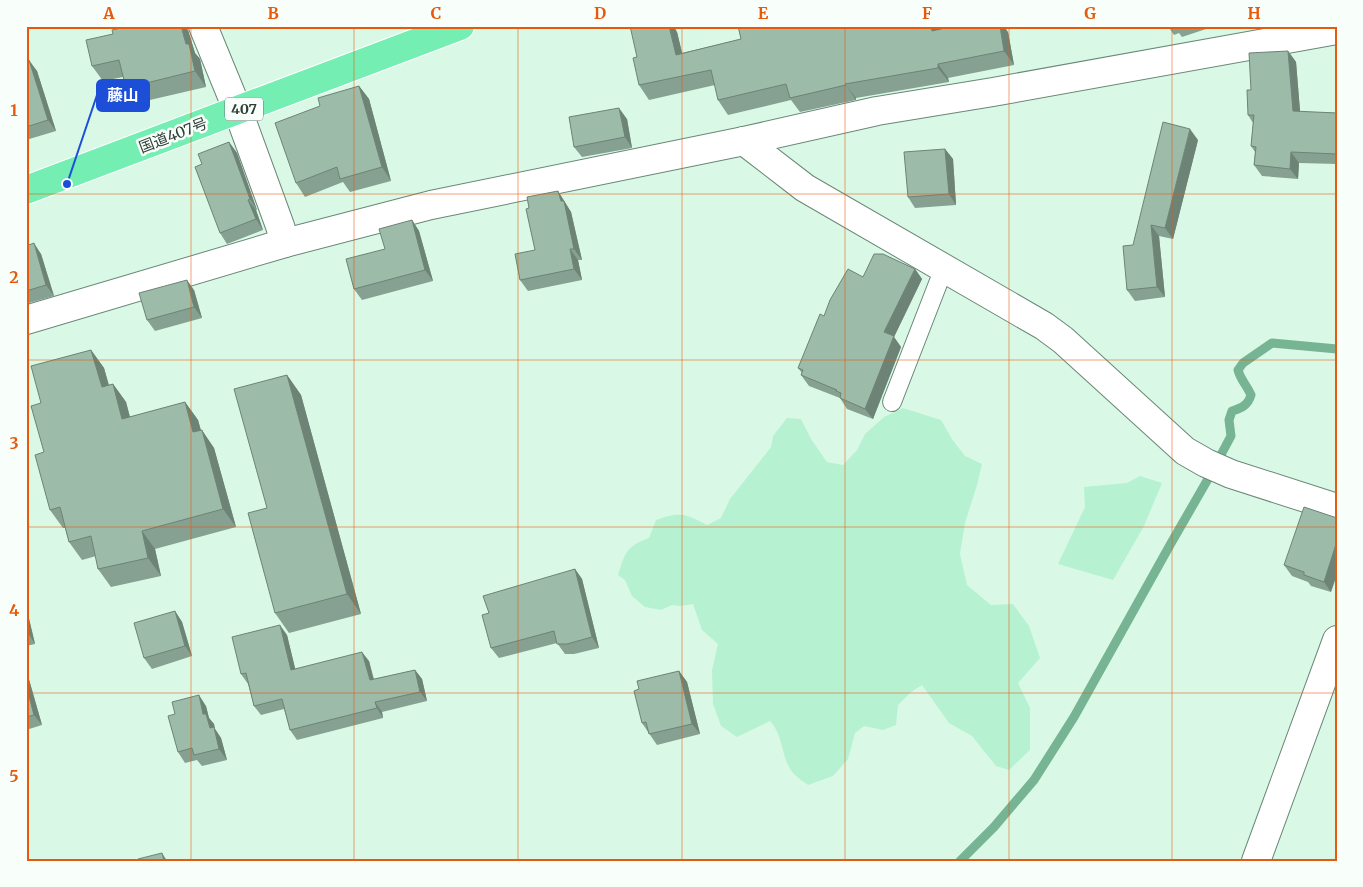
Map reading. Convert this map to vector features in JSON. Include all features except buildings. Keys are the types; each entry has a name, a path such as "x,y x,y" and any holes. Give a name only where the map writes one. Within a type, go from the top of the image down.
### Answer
{"highway":[{"name":"国道407号","path":"26,190 460,26"}],"street":[{"path":"203,26 238,111 285,243"},
{"path":"26,320 285,243 431,205 744,141 877,111 993,92 1332,29"},
{"path":"744,141 805,188 1044,326 1063,340 1185,450 1206,463 1231,474 1337,508"},
{"path":"1256,861 1337,640"}],"lane":[{"path":"892,402 944,268"}],"green space":[{"path":"903,408 941,420 965,456 982,464 965,523 960,554 967,585 991,605 1013,604 1029,626 1040,658 1018,683 1030,708 1030,750 1009,770 996,766 972,736 949,723 922,685 911,692 898,705 896,725 883,730 864,726 855,733 848,759 833,776 808,785 790,769 778,734 770,721 737,737 721,726 713,704 712,670 718,644 702,630 693,604 672,605 661,610 645,607 632,596 625,580 618,575 628,551 635,544 649,538 656,520 682,515 707,525 721,518 730,499 771,447 773,436 787,418 801,419 811,439 827,462 843,465 857,450 865,434 884,417"},
{"path":"1140,476 1162,483 1144,526 1113,580 1058,564 1085,507 1084,487 1127,483"}],"waterway":[{"path":"960,861 994,827 1034,780 1074,717 1231,436 1229,420 1232,411 1244,406 1250,398 1251,395 1238,370 1243,363 1272,343 1337,349"}],"place":[{"name":"藤山","path":"67,184"}]}
